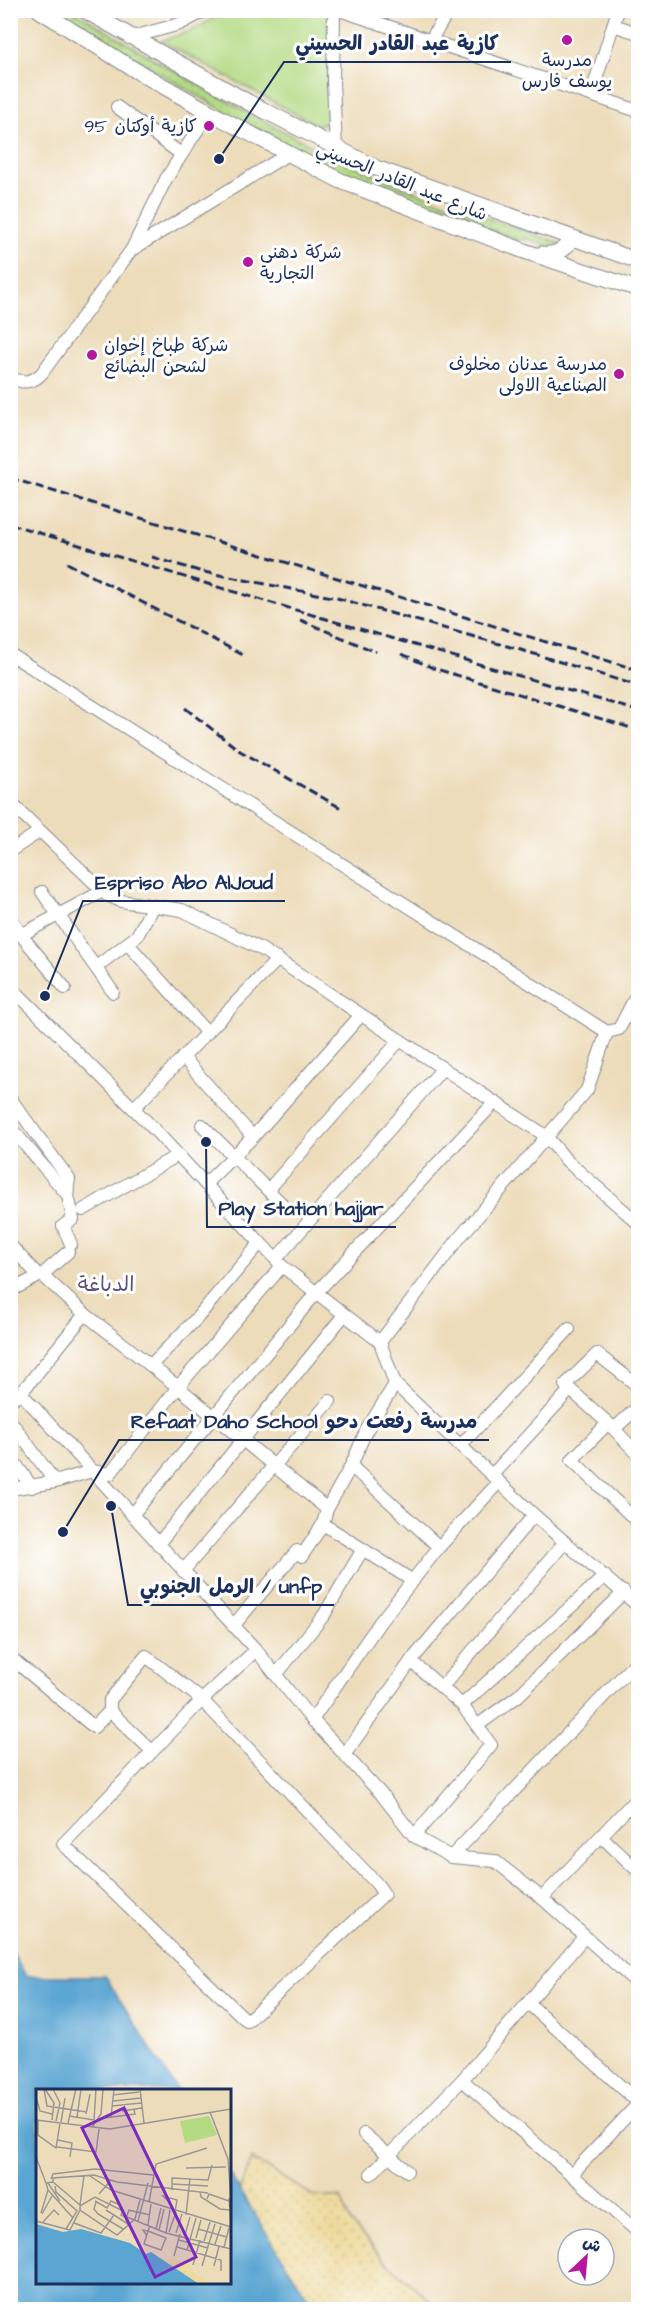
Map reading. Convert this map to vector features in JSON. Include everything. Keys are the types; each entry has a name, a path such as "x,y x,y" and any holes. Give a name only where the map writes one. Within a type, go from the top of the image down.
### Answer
{"main road":[{"name":"شارع عبد القادر الحسيني","path":"39,10 208,112 341,181 527,252 639,290"},
{"name":"شارع عبد القادر الحسيني","path":"84,10 129,38 336,149 376,168 639,261"},
{"path":"527,252 552,255 564,250 573,238"}],"street":[{"path":"129,38 180,24 206,10"},
{"path":"334,10 333,82 336,149"},
{"path":"340,10 639,111"},
{"path":"430,41 449,10"},
{"path":"591,95 618,10"},
{"path":"613,25 639,33"},
{"path":"117,107 181,154"},
{"path":"10,377 27,382 39,376 132,249 166,178 208,112"},
{"path":"132,249 288,154"},
{"path":"10,654 608,1032 619,1029 639,992"},
{"path":"10,802 103,891 121,901 191,913 278,959 546,1136 567,1161 639,1223"},
{"path":"10,851 39,832"},
{"path":"21,935 103,891"},
{"path":"42,892 113,992"},
{"path":"96,967 137,936 153,906"},
{"path":"10,916 21,935 65,988"},
{"path":"128,944 207,1033"},
{"path":"134,1108 278,959"},
{"path":"10,986 134,1108 279,1263 380,1342 395,1384 534,1515 639,1606"},
{"path":"205,1184 253,1137 361,1015"},
{"path":"380,1342 460,1237 587,1090 608,1032"},
{"path":"268,1190 400,1040"},
{"path":"183,1057 253,1137"},
{"path":"10,1489 33,1487 92,1471 110,1474 279,1263 442,1068"},
{"path":"10,1098 69,1179 66,1193"},
{"path":"132,1515 316,1293 495,1102"},
{"path":"202,1125 282,1204"},
{"path":"10,1127 66,1193 72,1206 73,1219 63,1226 69,1248 41,1275 10,1291"},
{"path":"83,1210 178,1155"},
{"path":"151,1365 211,1302 260,1243"},
{"path":"10,1245 85,1314 243,1439 327,1509"},
{"path":"85,1314 16,1396 92,1471 256,1650 312,1720 382,1795 414,1836 451,1857 495,1861 542,1898 639,1984"},
{"path":"158,1544 344,1315"},
{"path":"461,1444 569,1329"},
{"path":"639,1386 597,1354 565,1385 639,1454"},
{"path":"233,1626 297,1551 302,1556 323,1524 327,1509 351,1466 366,1431 395,1384"},
{"path":"312,1720 380,1622 439,1547 570,1390"},
{"path":"183,1571 330,1401"},
{"path":"639,1407 611,1426 572,1460 639,1522"},
{"path":"10,1420 55,1482"},
{"path":"10,1456 33,1487"},
{"path":"351,1466 439,1547"},
{"path":"345,1754 411,1660 534,1515"},
{"path":"323,1524 413,1581"},
{"path":"442,1687 565,1542"},
{"path":"276,1675 324,1615 363,1549"},
{"path":"462,1705 605,1576"},
{"path":"478,1725 518,1696 624,1592"},
{"path":"10,1657 94,1727 110,1711 111,1700 146,1656 202,1700 384,1894 247,2021 63,1844 202,1700 256,1650"},
{"path":"411,1660 462,1705 490,1745 414,1836"},
{"path":"451,1857 639,1660"},
{"path":"110,1711 152,1751"},
{"path":"542,1898 639,1797"},
{"path":"601,1836 639,1871"},
{"path":"371,2174 462,2080 584,1937"},
{"path":"528,2003 639,2103 572,2174"},
{"path":"462,2080 639,2232"},
{"path":"364,2134 407,2171"}],"green space":[{"path":"54,11 74,11 206,89 341,160 421,194 559,243 558,249 528,239 518,240 344,175 231,115"},
{"path":"227,11 330,11 327,119 325,123 316,125 161,41 191,31"}],"sand":[{"path":"252,2159 312,2195 341,2198 351,2223 387,2263 440,2309 315,2309 239,2191"}],"water":[{"path":"10,1948 26,1976 105,1976 176,2089 36,2089 36,2284 231,2284 231,2177 315,2309 11,2309"}],"railway":[{"path":"10,478 638,670"},
{"path":"10,524 638,711"},
{"path":"152,557 199,571 337,598 638,686"},
{"path":"67,563 245,656"},
{"path":"300,620 376,652"},
{"path":"402,654 433,668 638,730"},
{"path":"185,708 240,751 341,808"}],"place":[{"name":"مدرسة يوسف فارس","path":"567,40"},
{"name":"كازية أوكتان 95","path":"209,126"},
{"name":"كازية عبد القادر الحسيني","path":"219,159"},
{"name":"شركة دهني التجارية","path":"248,262"},
{"name":"شركة طباخ إخوان لشحن البضائع","path":"92,355"},
{"name":"مدرسة عدنان مخلوف الصناعية الاولى","path":"619,374"},
{"name":"Espriso Abo AlJoud","path":"45,996"},
{"name":"Play Station hajjar","path":"206,1142"},
{"name":"الرمل الجنوبي / unfp","path":"111,1506"},
{"name":"Refaat Daho School مدرسة رفعت دحو","path":"63,1532"}],"district":[{"name":"الدباغة","path":"106,1284"}]}
